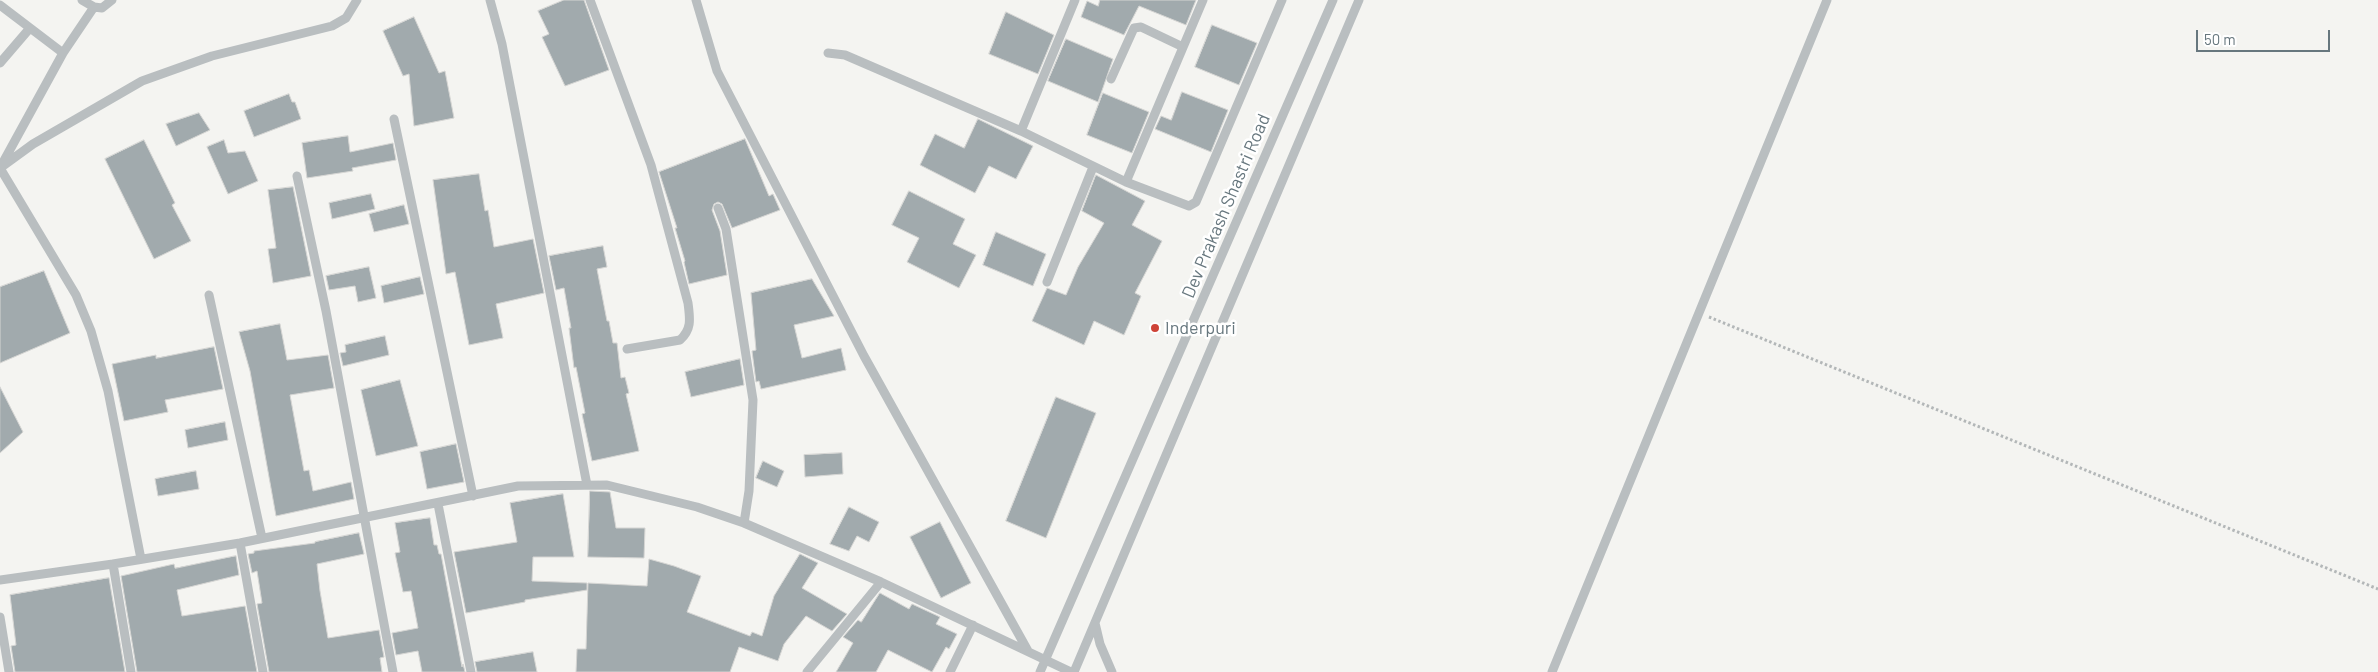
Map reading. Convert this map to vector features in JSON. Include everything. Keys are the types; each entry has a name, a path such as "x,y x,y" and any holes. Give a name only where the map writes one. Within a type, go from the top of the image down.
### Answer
{"street":[{"path":"82,0 94,7 102,8 112,0"},
{"path":"0,168 32,144 142,81 212,56 332,26 346,18 357,0"},
{"path":"490,0 502,44 587,485"},
{"path":"590,0 651,165 688,303 690,324 687,334 680,340 627,349"},
{"path":"696,0 721,79 864,356 1028,652"},
{"path":"1021,131 1075,0"},
{"path":"1126,182 1202,0"},
{"path":"828,53 845,55 1021,131 1126,182 1185,206 1191,206 1196,202 1282,0"},
{"name":"Dev Prakash Shastri Road","path":"1040,672 1333,0"},
{"path":"0,580 240,543 438,504 518,486 587,485 626,489 698,507 744,523 881,582 1072,672 1095,622 1359,0"},
{"path":"1552,672 1827,0"},
{"path":"0,5 63,53"},
{"path":"0,168 63,53 94,7"},
{"path":"1111,78 1134,28 1142,27 1183,47"},
{"path":"0,63 30,28"},
{"path":"394,119 473,496"},
{"path":"1047,282 1093,167"},
{"path":"0,168 76,295 91,331 108,391 141,559"},
{"path":"297,176 326,311 393,672"},
{"path":"718,208 726,229 753,400 749,491 744,523"},
{"path":"209,295 262,538"},
{"path":"438,504 471,672"},
{"path":"240,543 263,672"},
{"path":"113,564 131,672"},
{"path":"807,672 881,582"},
{"path":"0,617 9,672"},
{"path":"1095,622 1100,644 1112,672"},
{"path":"950,672 973,626"}],"path":[{"path":"1700,313 2378,589"}],"building":[{"path":"564,0 584,0 609,70 565,86 542,37 549,34 538,11"},
{"path":"1100,0 1196,0 1186,25 1139,6 1124,35 1081,17 1087,1 1098,6"},
{"path":"1006,12 1054,35 1038,74 989,54"},
{"path":"414,17 439,73 445,71 454,118 414,126 409,74 403,76 383,31"},
{"path":"1212,25 1257,43 1239,85 1195,67"},
{"path":"1066,39 1113,59 1098,102 1048,81"},
{"path":"1182,92 1228,110 1211,152 1155,129 1161,116 1171,120"},
{"path":"1103,93 1149,112 1132,153 1087,135"},
{"path":"289,94 292,102 295,102 301,119 254,137 244,111"},
{"path":"199,113 210,130 176,146 166,124"},
{"path":"978,119 1033,146 1016,179 989,166 975,193 920,165 935,134 964,148"},
{"path":"348,136 350,152 393,143 396,160 352,168 353,171 307,178 302,143"},
{"path":"745,139 769,196 773,194 780,210 732,228 722,204 718,202 714,204 712,210 720,231 727,275 689,284 685,261 675,228 677,228 659,172"},
{"path":"144,140 175,203 172,205 191,241 154,259 105,159"},
{"path":"224,140 228,153 245,151 258,181 228,194 207,147"},
{"path":"479,174 485,211 488,210 494,247 533,239 544,293 496,304 503,338 469,345 455,272 446,274 433,180"},
{"path":"1096,175 1145,201 1132,225 1162,241 1135,293 1141,296 1124,335 1094,321 1084,345 1032,321 1047,288 1066,295 1078,267 1104,223 1082,211"},
{"path":"293,187 311,276 273,283 268,249 276,248 268,190"},
{"path":"909,191 965,219 953,244 976,255 959,288 907,262 919,238 892,225"},
{"path":"371,194 375,209 332,219 329,203"},
{"path":"404,205 409,224 374,232 369,214"},
{"path":"996,232 1046,254 1033,286 983,265"},
{"path":"603,246 607,267 597,269 607,321 609,321 613,343 617,343 621,378 625,377 629,393 626,394 639,451 592,461 582,414 585,413 576,367 574,368 569,328 571,328 564,288 556,290 549,256"},
{"path":"369,267 376,298 358,302 355,286 329,290 326,276"},
{"path":"44,271 70,333 0,363 0,287"},
{"path":"420,277 424,294 384,303 381,286"},
{"path":"812,279 834,316 794,325 802,358 841,348 846,370 761,389 759,381 756,382 752,351 756,350 751,293"},
{"path":"280,324 287,360 328,355 334,388 290,395 304,471 309,470 313,491 351,482 354,499 276,516 250,371 239,332"},
{"path":"385,336 389,355 343,366 340,353 346,352 345,345"},
{"path":"214,347 223,389 165,400 168,412 124,421 112,364 156,355 156,358"},
{"path":"740,359 744,385 691,397 685,372"},
{"path":"400,380 418,446 376,456 361,390"},
{"path":"0,387 23,432 0,453"},
{"path":"1056,397 1096,413 1046,538 1006,521"},
{"path":"225,422 228,440 188,448 185,430"},
{"path":"456,444 464,482 427,489 420,452"},
{"path":"842,453 843,474 805,477 804,455"},
{"path":"763,461 784,471 777,487 756,478"},
{"path":"196,471 199,489 158,496 155,479"},
{"path":"590,491 610,492 616,528 645,528 644,558 588,557"},
{"path":"563,494 574,557 533,557 532,581 587,583 587,590 525,600 525,602 466,613 454,552 517,542 510,503"},
{"path":"849,507 879,522 869,542 857,536 849,551 830,544"},
{"path":"430,518 434,545 437,545 439,554 441,554 462,667 463,664 465,672 422,672 418,651 396,655 392,633 418,628 411,591 403,592 395,553 400,552 395,523"},
{"path":"940,522 971,583 941,598 910,537"},
{"path":"359,533 364,554 317,564 320,591 328,638 379,630 384,657 380,658 382,672 269,672 257,604 262,603 257,571 252,573 248,554 254,553 254,551 315,543"},
{"path":"800,554 818,563 802,588 847,614 832,631 806,616 784,644 778,661 739,647 730,672 576,672 577,649 586,649 588,583 647,586 649,559 674,566 701,576 687,612 750,636 752,632 762,636 774,596"},
{"path":"236,556 239,575 177,590 182,616 245,606 257,672 137,672 121,576 174,564 175,568"},
{"path":"109,578 125,672 15,672 11,646 16,645 10,595"},
{"path":"880,593 909,609 912,604 940,617 936,624 957,634 949,649 946,647 932,672 888,650 876,672 836,672 853,643 843,637 858,620 861,622"},
{"path":"533,652 537,672 477,672 475,662"}],"place":[{"name":"Inderpuri","path":"1155,328"}]}
